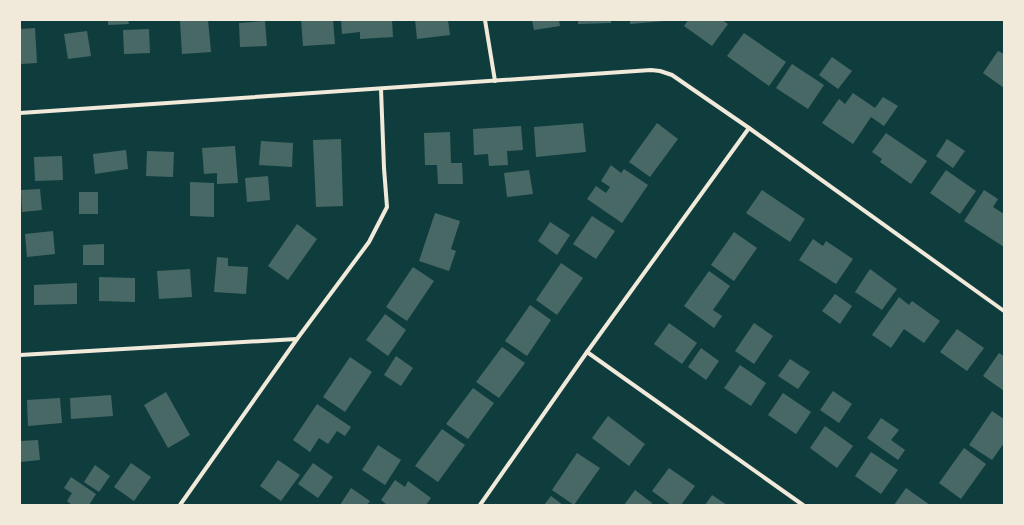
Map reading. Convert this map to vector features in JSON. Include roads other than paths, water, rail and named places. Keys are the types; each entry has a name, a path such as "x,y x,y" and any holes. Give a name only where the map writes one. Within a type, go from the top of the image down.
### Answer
{"street":[{"path":"485,20 495,81"},
{"path":"20,113 651,70 660,71 672,75 749,128 1004,310"},
{"path":"180,505 297,340 369,242 387,207 381,89"},
{"path":"480,505 587,352 749,128"},
{"path":"20,355 297,340"},
{"path":"587,352 803,505"}]}
